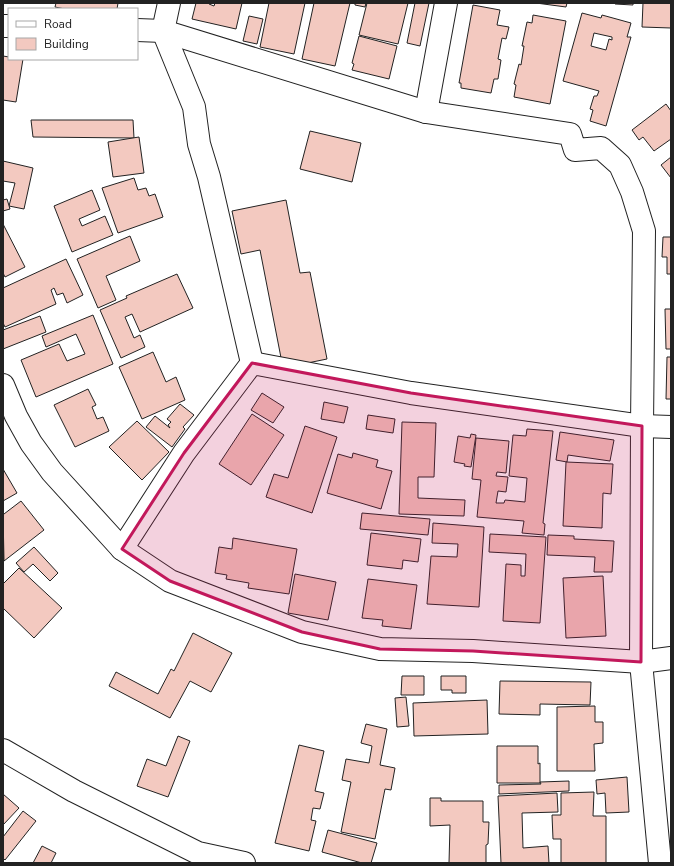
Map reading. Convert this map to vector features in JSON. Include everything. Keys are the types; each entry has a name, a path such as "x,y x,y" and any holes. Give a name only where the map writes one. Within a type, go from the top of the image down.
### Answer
{"street":[{"path":"169,3 163,31 194,107 199,144 209,177 252,363"},
{"path":"426,112 446,3"},
{"path":"138,30 163,31 426,112 570,134 575,150 601,148 620,165 632,192 644,231 641,662 660,863"},
{"path":"252,363 411,394 642,426 671,427"},
{"path":"122,549 184,453 252,363"},
{"path":"3,385 16,416 35,449 52,472 122,549 170,580 302,632 380,649 473,650 641,662 671,658"},
{"path":"3,750 74,790 198,853 244,863"}],"highlighted area":[{"path":"252,363 411,393 642,426 641,662 473,651 380,649 302,632 170,581 122,549 184,453"}],"building":[{"path":"56,3 118,3 117,8 55,7"},
{"path":"196,3 209,3 214,6 215,3 242,3 236,29 192,19"},
{"path":"269,3 305,3 294,54 260,47"},
{"path":"314,3 350,3 335,66 302,59"},
{"path":"355,3 366,3 365,7 355,5"},
{"path":"367,3 408,3 398,44 359,35"},
{"path":"415,3 429,3 420,46 407,43"},
{"path":"536,3 567,3 566,7"},
{"path":"633,3 633,5 615,4"},
{"path":"643,3 671,3 671,28 642,27"},
{"path":"473,5 500,10 497,25 509,27 506,39 502,38 498,59 501,60 498,79 494,79 491,93 461,88 461,83 459,83"},
{"path":"582,13 601,18 602,15 631,23 627,37 631,37 606,126 590,121 593,110 590,109 594,96 597,96 599,91 563,81","holes":["594,33 612,37 612,40 609,39 606,50 591,46"]},
{"path":"533,15 566,21 550,104 514,97 516,85 514,84 519,64 521,65 524,46 522,46 527,22 532,23"},
{"path":"249,16 263,19 257,44 243,41"},
{"path":"359,36 397,46 389,79 352,70 354,64 352,63"},
{"path":"3,56 8,57 8,60 23,60 16,102 3,100"},
{"path":"666,104 671,111 671,139 654,151 643,137 639,140 632,130"},
{"path":"31,120 133,120 134,138 33,137"},
{"path":"310,131 361,143 352,182 300,169"},
{"path":"139,137 144,173 113,177 108,142"},
{"path":"671,157 671,178 661,165"},
{"path":"3,161 33,168 24,209 9,206 15,183 3,181"},
{"path":"134,178 138,190 146,188 149,196 155,194 163,217 118,233 102,188"},
{"path":"92,190 100,210 79,219 82,226 105,216 113,235 72,252 54,206"},
{"path":"7,199 10,209 3,211 3,200"},
{"path":"286,200 300,273 310,272 327,359 283,368 260,250 241,254 232,211"},
{"path":"3,224 25,267 5,277 3,273"},
{"path":"130,236 140,261 106,276 116,300 98,308 77,259"},
{"path":"663,237 671,237 671,274 667,274 667,257 662,257"},
{"path":"66,259 83,295 67,303 63,293 57,295 54,288 51,290 56,304 5,327 3,323 3,288"},
{"path":"177,274 193,308 140,332 132,314 125,317 134,338 140,335 145,347 121,358 100,310 127,298 126,296"},
{"path":"665,309 671,309 671,349 666,349"},
{"path":"93,315 113,364 36,397 21,360 59,344 67,361 85,354 76,334 46,347 42,336"},
{"path":"40,316 46,332 3,349 3,330"},
{"path":"153,352 166,382 176,377 185,400 142,419 119,367"},
{"path":"667,357 671,357 671,399 666,399"},
{"path":"88,389 96,405 92,407 97,419 103,417 109,431 75,447 54,405"},
{"path":"262,393 284,407 273,423 251,410"},
{"path":"324,402 348,407 344,423 321,419"},
{"path":"180,404 194,415 183,427 185,429 172,447 146,427 155,416 170,428 168,425 171,422 167,419"},
{"path":"252,414 284,435 251,485 219,464"},
{"path":"368,415 395,419 393,433 366,429"},
{"path":"137,421 169,452 142,480 109,447"},
{"path":"402,422 436,423 434,477 418,477 418,498 465,500 464,516 399,514"},
{"path":"305,426 337,437 312,513 266,497 274,474 288,478"},
{"path":"527,429 553,431 543,523 545,524 544,535 522,533 524,521 477,517 481,480 472,479 476,438 509,441 506,473 497,472 496,476 508,477 506,492 498,491 496,503 504,503 505,500 525,502 527,478 509,476 513,435 526,436"},
{"path":"560,432 614,440 610,461 568,455 567,462 556,460"},
{"path":"471,434 476,435 471,467 454,462 458,436 470,438"},
{"path":"353,453 378,460 376,467 392,471 381,509 327,493 338,454 352,458"},
{"path":"566,462 613,464 611,494 603,493 602,528 563,526"},
{"path":"3,469 17,493 3,501"},
{"path":"21,501 44,530 4,561 3,513 4,514"},
{"path":"362,513 430,519 428,535 360,529"},
{"path":"433,523 484,527 479,607 427,604 431,556 457,557 458,544 432,543"},
{"path":"371,533 421,539 418,562 403,560 402,569 367,565"},
{"path":"490,534 546,537 540,623 503,621 506,564 521,565 521,576 525,576 526,554 489,552"},
{"path":"548,535 574,536 574,539 614,541 612,572 594,572 595,557 547,555"},
{"path":"233,538 297,549 289,594 248,588 249,583 226,579 227,575 215,573 219,547 232,549"},
{"path":"34,547 58,573 50,581 33,564 24,572 16,563"},
{"path":"19,568 62,608 34,638 3,608 3,584"},
{"path":"295,574 336,582 328,620 288,613"},
{"path":"603,576 606,636 566,638 563,578"},
{"path":"368,579 417,585 411,629 382,626 383,620 362,618"},
{"path":"193,633 232,653 211,692 190,681 170,718 109,686 116,672 158,694 171,669 174,671"},
{"path":"402,676 424,676 424,695 401,695"},
{"path":"441,676 466,676 466,693 452,693 452,690 441,690"},
{"path":"500,681 591,682 590,705 540,704 540,715 499,714"},
{"path":"406,697 409,726 397,727 395,698"},
{"path":"487,700 488,734 414,736 413,703"},
{"path":"595,706 595,722 603,722 603,743 594,744 595,771 557,771 557,707"},
{"path":"366,724 387,729 380,765 395,768 391,790 385,789 375,839 341,832 351,782 342,780 346,759 369,763 372,746 361,743"},
{"path":"178,736 190,741 168,797 137,786 147,759 166,766"},
{"path":"299,745 324,751 315,791 324,793 320,809 313,808 311,820 316,821 309,851 275,843"},
{"path":"497,746 538,746 540,783 497,783"},
{"path":"627,777 629,812 606,813 605,793 597,794 596,780"},
{"path":"569,781 569,791 499,794 499,785 541,784 540,782"},
{"path":"594,792 593,816 606,816 606,863 561,863 561,839 553,839 552,815 561,815 561,793"},
{"path":"557,793 558,812 522,813 523,848 548,846 549,863 501,863 498,796"},
{"path":"3,794 19,808 3,825"},
{"path":"430,798 441,798 441,801 483,801 483,822 489,822 488,844 486,845 486,863 449,863 450,825 430,826"},
{"path":"23,811 36,821 5,860 3,858 3,837"},
{"path":"328,830 377,843 371,863 362,863 322,852"},
{"path":"42,846 56,853 51,863 33,863"}]}
